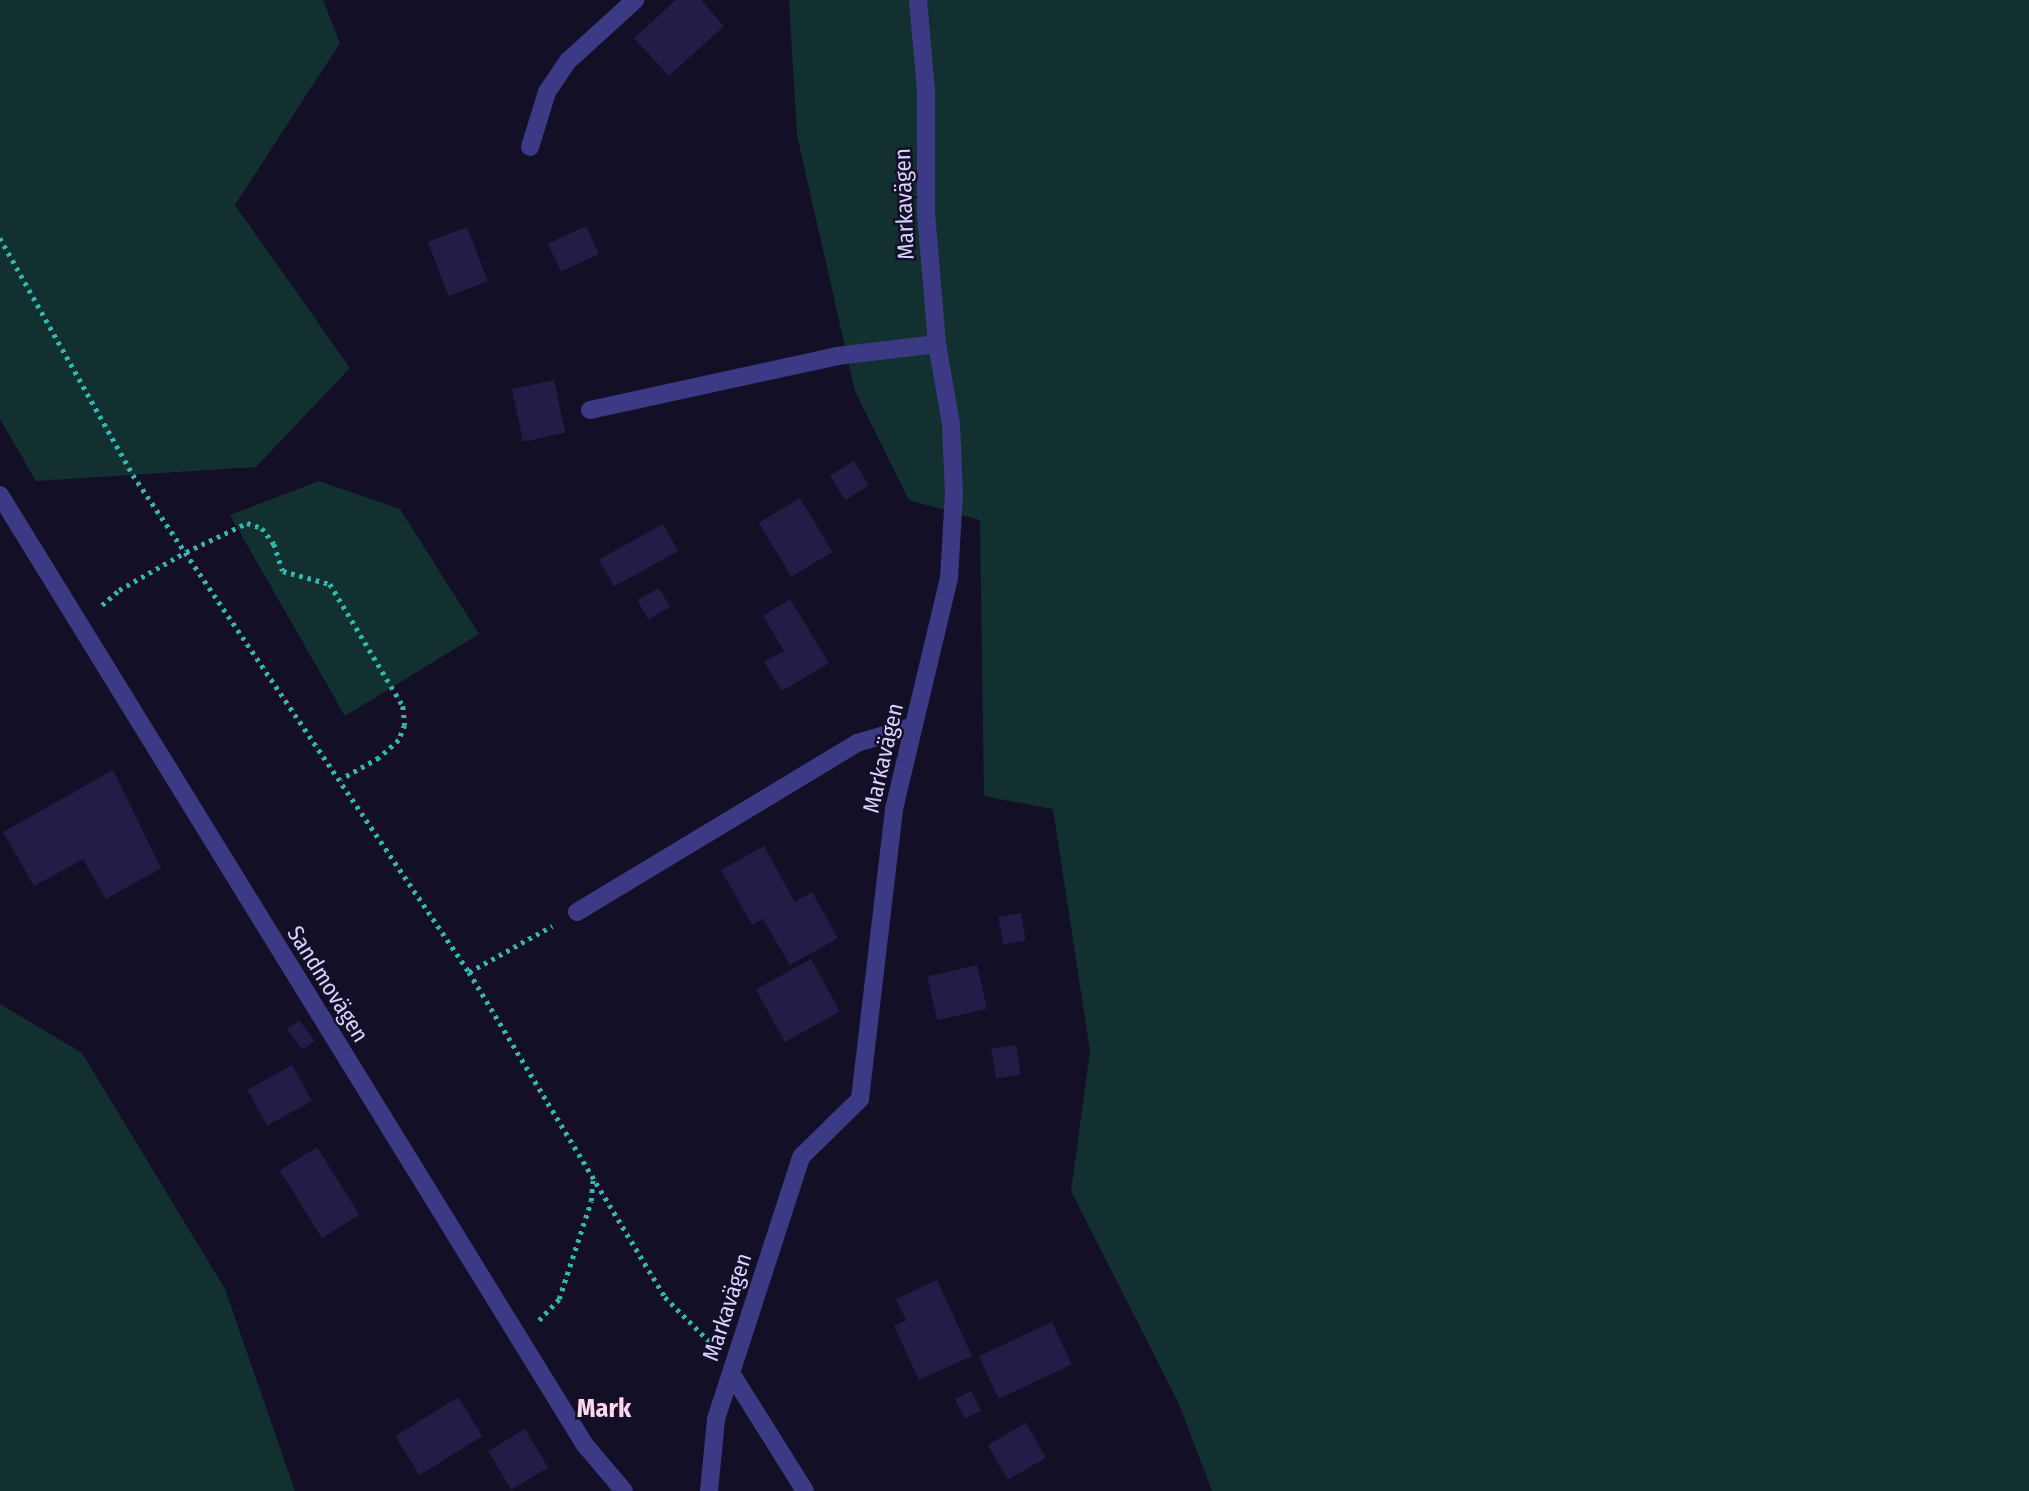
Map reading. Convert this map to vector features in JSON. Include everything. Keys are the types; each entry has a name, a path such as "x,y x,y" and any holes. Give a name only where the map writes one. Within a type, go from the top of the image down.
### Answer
{"street":[{"path":"530,147 547,92 568,61 635,0"},
{"name":"Markavägen","path":"709,1491 716,1419 801,1157 860,1099 894,809 937,639 950,564 954,495 951,424 937,344 918,0"},
{"path":"590,410 824,358 937,344"},
{"name":"Sandmovägen","path":"0,495 78,627 585,1446 624,1491"},
{"path":"577,912 857,743 914,726"},
{"path":"731,1373 805,1491"}],"path":[{"path":"0,238 133,475 342,779 469,972 665,1297 701,1328 731,1373"},
{"path":"78,627 118,590 186,552 247,523 262,528 274,544 283,571 330,584 403,706 405,725 399,740 379,758 342,779"},
{"path":"469,972 577,912"},
{"path":"518,1337 559,1299 591,1201 593,1177"}],"green space":[{"path":"0,0 323,0 340,43 235,205 350,368 256,467 36,481 0,419"},
{"path":"789,0 2029,0 2029,1491 1212,1491 1179,1404 1071,1191 1090,1051 1053,809 984,796 980,520 909,500 855,391 797,135"},
{"path":"319,481 400,509 479,634 345,716 230,515"},
{"path":"0,1004 82,1053 225,1289 295,1491 0,1491"}],"building":[{"path":"676,0 701,0 724,26 669,76 634,38"},
{"path":"586,226 599,254 561,272 548,244"},
{"path":"467,227 488,281 449,296 428,242"},
{"path":"554,380 565,433 523,442 512,389"},
{"path":"854,461 869,486 845,500 830,475"},
{"path":"800,498 832,552 791,577 759,523"},
{"path":"663,524 678,551 614,587 599,559"},
{"path":"659,588 670,607 648,620 637,600"},
{"path":"790,599 829,663 782,691 764,662 784,651 763,616"},
{"path":"113,770 161,868 106,899 83,859 34,886 3,832"},
{"path":"764,846 795,902 812,892 838,938 790,965 763,919 752,925 721,870"},
{"path":"1021,913 1026,941 1003,945 998,917"},
{"path":"811,959 840,1011 785,1042 756,990"},
{"path":"977,965 987,1009 937,1020 927,976"},
{"path":"299,1020 315,1041 303,1050 287,1029"},
{"path":"1016,1045 1021,1075 996,1079 991,1049"},
{"path":"292,1065 312,1101 267,1126 247,1090"},
{"path":"317,1147 359,1215 322,1238 280,1170"},
{"path":"937,1280 972,1356 919,1380 894,1326 906,1320 896,1299"},
{"path":"1052,1322 1072,1365 998,1399 979,1356"},
{"path":"971,1391 981,1411 965,1419 955,1399"},
{"path":"458,1397 482,1436 420,1475 395,1436"},
{"path":"1026,1423 1046,1458 1008,1480 988,1445"},
{"path":"525,1429 548,1468 511,1490 488,1451"}],"district":[{"name":"Mark","path":"604,1409"}]}
